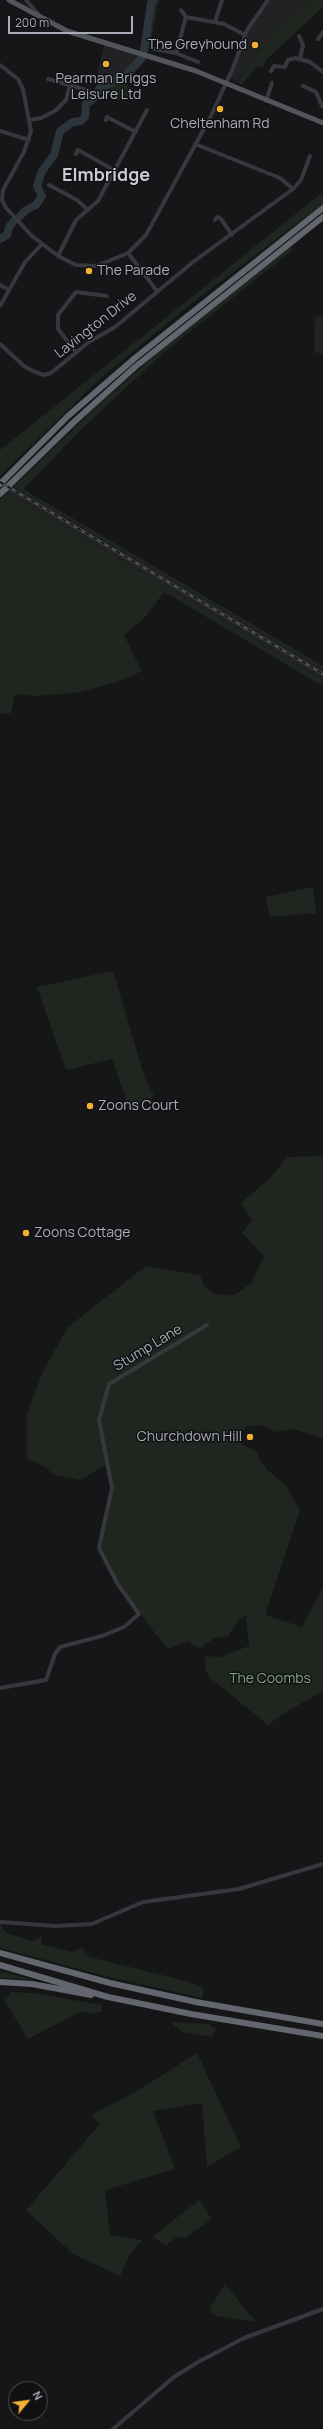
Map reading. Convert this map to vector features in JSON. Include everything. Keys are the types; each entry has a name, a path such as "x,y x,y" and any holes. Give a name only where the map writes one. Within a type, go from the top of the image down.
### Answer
{"highway":[{"path":"0,484 68,416 135,358 323,208"},
{"path":"0,494 60,434 125,376 323,217"},
{"path":"0,1954 110,1983 182,1999 292,2020 323,2024"},
{"path":"0,1965 108,1996"},
{"path":"0,1982 32,1984 108,1996 191,2014 323,2036"}],"main road":[{"path":"11,1 43,20 67,31 150,55 323,123"}],"street":[{"path":"26,0 43,20"},
{"path":"216,22 222,0"},
{"path":"0,65 18,79 23,88 29,120 29,140 3,190 2,200 10,212 42,244 58,256 76,265 96,266 128,253 146,235 226,84 244,35 268,0"},
{"path":"181,10 186,17 216,22 244,35"},
{"path":"176,53 186,17"},
{"path":"318,38 323,32"},
{"path":"299,36 303,45 300,59"},
{"path":"154,49 176,53 196,59"},
{"path":"271,71 274,66 285,67 291,58 300,59 315,65 323,72"},
{"path":"48,79 90,91"},
{"path":"29,120 41,118 55,111 66,100 70,85"},
{"path":"266,101 270,85"},
{"path":"304,86 316,92 322,106"},
{"path":"58,256 76,220 98,201 116,171 147,110"},
{"path":"107,117 136,132"},
{"path":"0,131 29,140"},
{"path":"195,144 280,178 292,189"},
{"path":"78,150 116,171"},
{"name":"Lavington Drive","path":"0,344 24,366 44,374 58,368 89,342 115,327 157,291 292,189 301,180 310,164 310,156"},
{"path":"50,193 51,186 77,200 88,210"},
{"path":"98,201 102,204"},
{"path":"217,217 232,234"},
{"path":"0,306 25,262 42,244"},
{"path":"128,253 157,291"},
{"path":"0,285 9,290"},
{"path":"101,295 102,288"},
{"path":"76,352 62,336 56,323 58,315 70,298 80,291 107,296"},
{"path":"70,298 75,301"},
{"name":"Stump Lane","path":"0,1688 46,1680 55,1654 60,1648 102,1636 124,1627 139,1614 117,1584 100,1548 112,1488 99,1420 109,1384 207,1325"},
{"path":"0,1922 36,1926 92,1924 103,1921 131,1906 143,1902 256,1886 323,1864"},
{"path":"113,2429 174,2377 198,2362 244,2338 323,2309"}],"shaded area":[{"path":"268,0 311,0 266,40 236,83 229,76 245,35"},
{"path":"105,42 140,53 134,66 130,70 122,72 123,76 108,82 103,81 102,83 95,81"},
{"path":"0,480 323,670 323,680 0,489"}],"green space":[{"path":"146,0 161,0 158,3 149,51 141,49 149,1"},
{"path":"311,0 323,0 323,7 266,60 263,68 257,66 242,85 237,82 266,40"},
{"path":"121,82 132,88 125,103 103,92"},
{"path":"323,192 323,204 196,300 102,377 0,476 0,450"},
{"path":"290,247 293,250 167,350 86,425 23,489 323,666 323,670 13,487 93,410 164,347"},
{"path":"323,316 323,354 314,352 315,317"},
{"path":"7,493 323,680 323,686 164,592 143,620 124,635 141,670 138,673 114,683 75,693 34,696 17,694 15,695 11,713 0,714 0,500"},
{"path":"313,887 316,913 270,917 265,897"},
{"path":"113,971 145,1078 154,1096 140,1103 127,1101 112,1059 66,1070 37,987"},
{"name":"The Coombs","path":"323,1156 323,1439 294,1429 274,1432 262,1425 245,1427 240,1435 241,1444 258,1452 258,1456 267,1470 285,1484 300,1510 265,1615 302,1627 323,1587 323,1691 283,1714 268,1725 209,1677 205,1668 205,1656 220,1657 249,1646 246,1615 239,1619 228,1636 215,1638 200,1648 194,1646 189,1641 167,1649 117,1583 99,1548 112,1488 107,1464 80,1480 54,1475 45,1467 27,1458 27,1413 44,1369 68,1327 146,1266 200,1275 204,1286 215,1294 235,1295 252,1282 264,1256 242,1233 252,1221 241,1203 271,1177 287,1157"},
{"path":"0,1924 6,1933 33,1941 43,1935 41,1944 72,1952 82,1948 90,1957 186,1981 204,1988 202,1998 106,1976 0,1948"},
{"path":"0,1971 34,1980 0,1978"},
{"path":"10,1992 33,1993 102,2005 102,2011 92,2014 82,2011 28,2039 3,1998 11,1995"},
{"path":"170,2022 209,2024 216,2029 212,2036 207,2036 182,2032"},
{"path":"197,2053 241,2147 207,2167 202,2103 153,2111 175,2169 105,2190 110,2235 142,2240 129,2256 120,2276 73,2254 26,2210 100,2124 91,2115 134,2093"},
{"path":"199,2200 212,2219 185,2238 177,2237 166,2245 152,2237"},
{"path":"225,2284 256,2322 216,2316 211,2313 210,2308"}],"waterway":[{"path":"144,50 151,3 153,0"},
{"path":"20,216 26,210 36,205 42,196 37,186 42,171 54,155 60,131 73,122 81,121 85,117 86,104 93,99 100,88 124,77 142,58"},
{"path":"0,239 7,235 9,227 13,222"}],"railway":[{"path":"0,482 323,674"}],"place":[{"name":"The Greyhound","path":"255,45"},
{"name":"Pearman Briggs Leisure Ltd","path":"106,64"},
{"name":"Cheltenham Rd","path":"220,109"},
{"name":"The Parade","path":"89,271"},
{"name":"Zoons Court","path":"90,1106"},
{"name":"Zoons Cottage","path":"26,1233"},
{"name":"Churchdown Hill","path":"250,1437"}],"district":[{"name":"Elmbridge","path":"106,176"}]}
